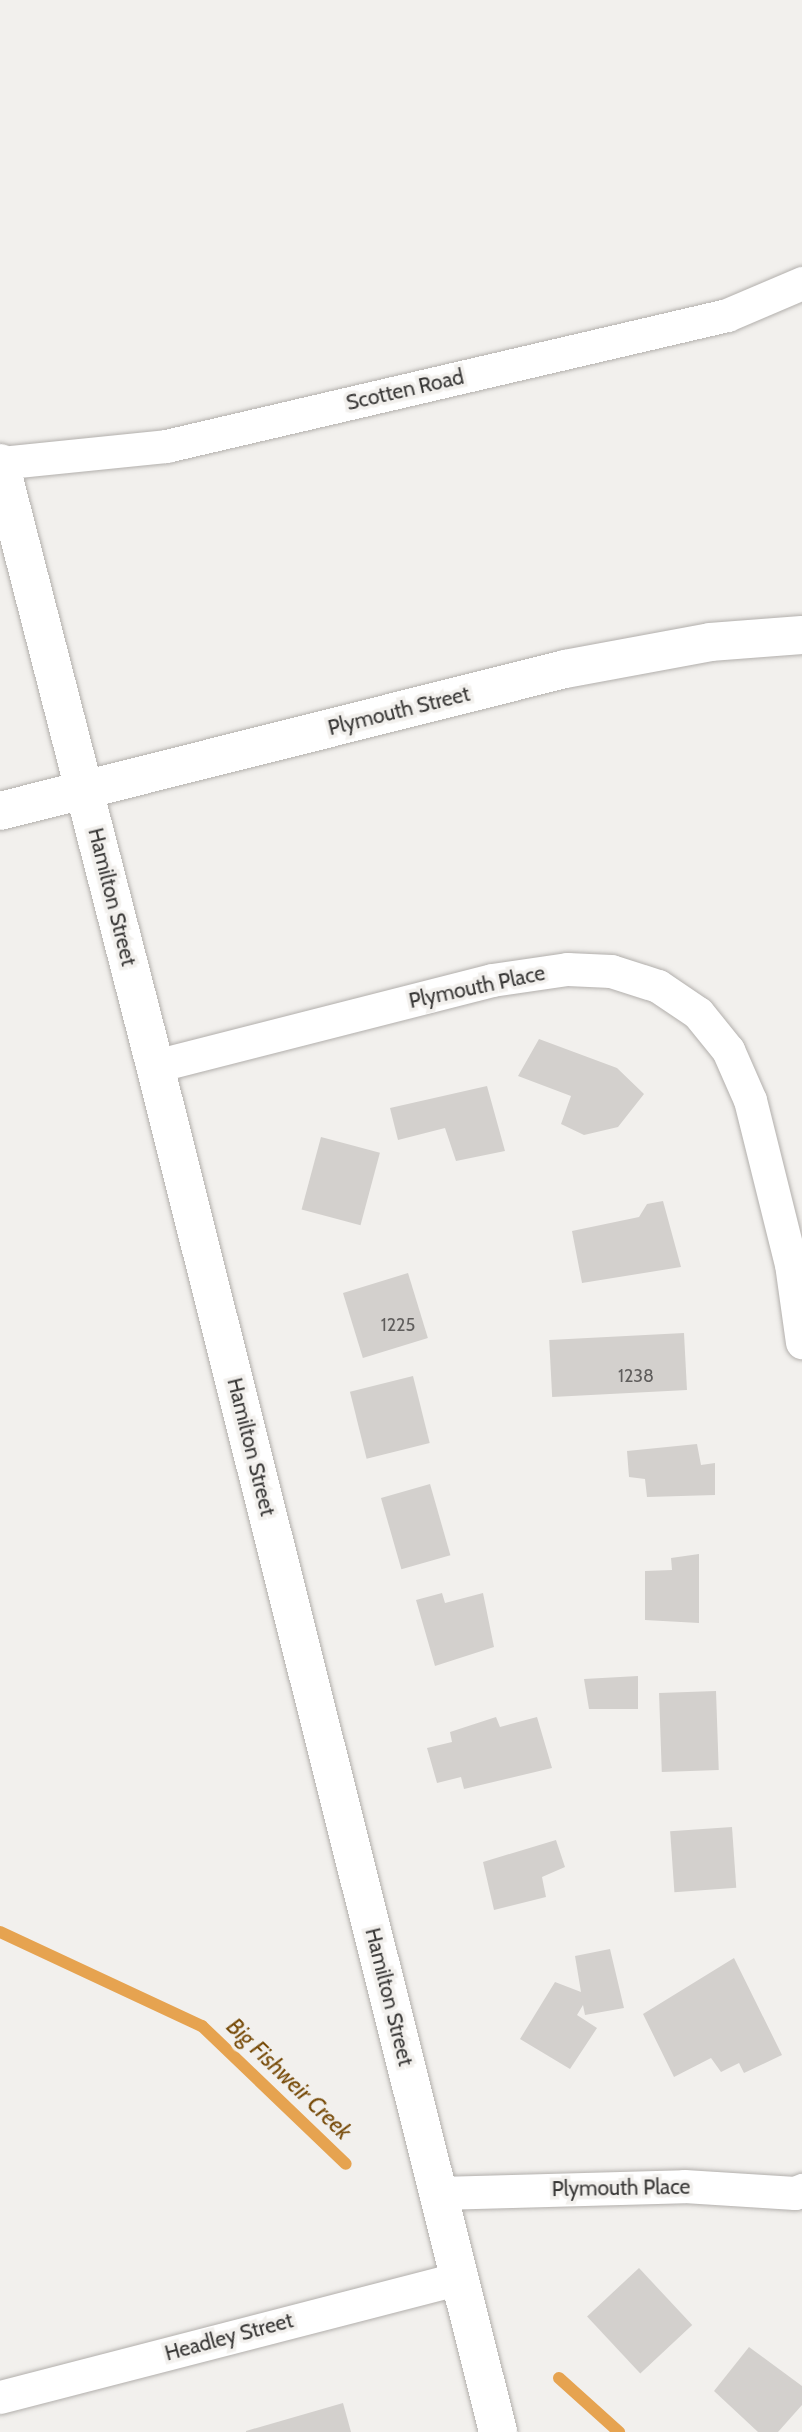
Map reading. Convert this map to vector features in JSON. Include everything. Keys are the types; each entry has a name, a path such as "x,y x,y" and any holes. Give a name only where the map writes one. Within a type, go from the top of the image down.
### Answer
{"street":[{"name":"Scotten Road","path":"0,463 166,446 727,315 802,282"},
{"name":"Hamilton Street","path":"0,463 155,1066 498,2432"},
{"name":"Plymouth Street","path":"0,811 565,669 710,642 802,635"},
{"name":"Plymouth Place","path":"155,1066 492,980 567,968 611,971 658,986 698,1013 728,1050 750,1100 792,1264 802,1342"},
{"name":"Plymouth Place","path":"439,2193 684,2186 795,2193 802,2190"},
{"name":"Headley Street","path":"0,2397 459,2278"}],"building":[{"path":"539,1039 617,1068 644,1094 618,1127 584,1135 561,1124 571,1096 518,1076"},
{"path":"487,1086 505,1151 456,1161 445,1128 398,1140 390,1108"},
{"path":"321,1137 380,1153 361,1225 302,1209"},
{"path":"663,1201 681,1267 582,1283 572,1231 639,1217 647,1204"},
{"path":"408,1273 428,1338 363,1358 343,1293"},
{"path":"684,1333 687,1390 552,1397 549,1340"},
{"path":"413,1376 430,1443 367,1459 350,1392"},
{"path":"697,1444 701,1465 715,1463 715,1495 647,1497 645,1479 629,1477 627,1451"},
{"path":"430,1484 450,1555 401,1569 381,1498"},
{"path":"699,1554 699,1623 645,1620 645,1571 672,1570 671,1558"},
{"path":"442,1593 445,1603 483,1593 494,1647 435,1666 416,1600"},
{"path":"638,1676 638,1709 589,1709 584,1679"},
{"path":"716,1691 719,1770 662,1772 659,1693"},
{"path":"496,1717 500,1727 537,1717 552,1768 464,1789 461,1777 437,1783 427,1748 452,1742 450,1732"},
{"path":"732,1827 736,1888 674,1892 670,1831"},
{"path":"556,1840 565,1867 542,1877 546,1897 494,1910 483,1862"},
{"path":"610,1949 624,2008 585,2015 583,2005 577,2015 597,2028 570,2069 520,2039 555,1982 581,1992 575,1956"},
{"path":"734,1958 782,2055 744,2073 739,2063 721,2072 711,2058 674,2077 643,2014"},
{"path":"639,2268 692,2325 640,2373 587,2316"},
{"path":"749,2347 802,2386 802,2405 778,2432 758,2432 714,2391"},
{"path":"343,2403 351,2432 246,2432 246,2431"}],"waterway":[{"path":"0,1932 202,2026 346,2164"},
{"name":"Big Fishweir Creek","path":"559,2378 619,2432"}]}
